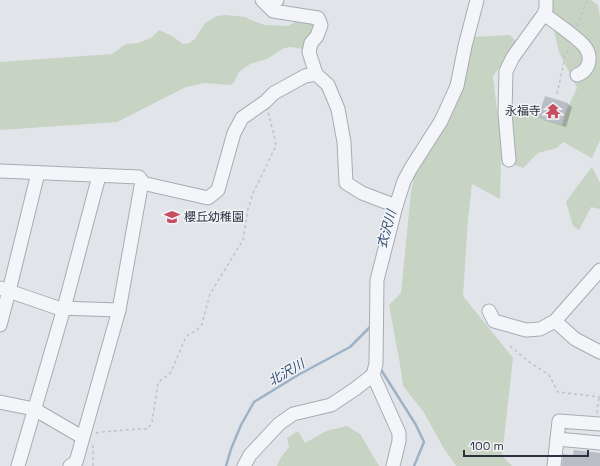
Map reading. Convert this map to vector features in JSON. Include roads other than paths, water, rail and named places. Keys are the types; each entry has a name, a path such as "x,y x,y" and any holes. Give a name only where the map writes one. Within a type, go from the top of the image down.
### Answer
{"street":[{"path":"262,0 273,11 318,18 321,25 317,36 311,43 309,52 316,74 328,85 338,109 344,142 346,183 362,193 396,206"},
{"path":"271,0 277,0"},
{"path":"244,466 250,455 279,424 293,414 331,405 373,375 376,364 377,280 396,206 404,181 441,121 457,86 465,46 477,0"},
{"path":"509,160 505,113 506,71 513,57 544,14 546,9 546,0"},
{"path":"544,14 587,49 589,62 586,70 577,75"},
{"path":"142,183 208,198 218,190 234,133 242,118 265,102 274,93 305,76 316,74"},
{"path":"0,171 140,177 142,181 119,310 88,435 76,462 70,466"},
{"path":"0,325 5,290 38,173"},
{"path":"18,466 64,308 99,176"},
{"path":"489,311 494,321 526,330 540,329 555,321 600,270"},
{"path":"5,290 58,308 119,310"},
{"path":"555,321 575,339 599,349"},
{"path":"373,375 399,432 399,441 393,466"},
{"path":"0,402 34,409 88,435"},
{"path":"554,460 559,421 600,424"},
{"path":"556,439 600,443"}],"waterway":[{"name":"北沢川","path":"226,466 241,425 254,402 298,375 350,347 372,325"},
{"name":"衣沢川","path":"380,366 416,425 424,442 414,466"}],"place":[{"name":"永福寺","path":"553,111"},
{"name":"櫻丘幼稚園","path":"172,217"}]}
